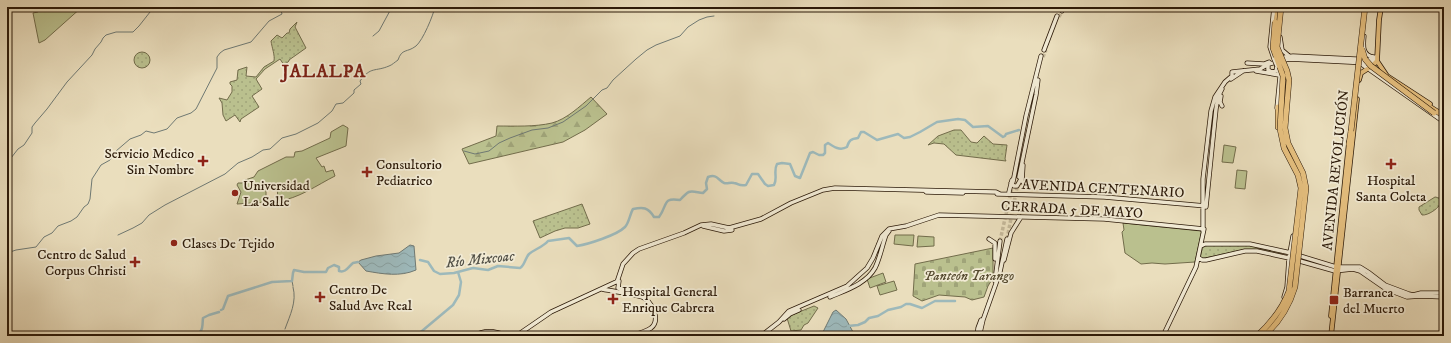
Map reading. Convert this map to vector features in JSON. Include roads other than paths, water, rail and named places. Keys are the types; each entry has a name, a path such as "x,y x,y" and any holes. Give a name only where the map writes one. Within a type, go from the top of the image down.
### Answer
{"highway":[{"path":"1260,336 1273,321 1284,304 1290,285 1301,188 1298,175 1284,148 1280,129 1283,76 1273,48 1278,7"},
{"path":"1278,7 1274,43 1284,73 1285,84 1281,113 1281,129 1286,151 1302,183 1302,202 1295,253"},
{"path":"1260,336 1282,317 1291,301 1295,287 1306,188 1303,173 1288,143 1285,128 1289,80 1277,47 1278,7"},
{"path":"1349,144 1365,7"},
{"path":"1275,22 1272,27 1271,42 1272,53 1281,78 1278,126"},
{"path":"1361,46 1364,56 1371,66 1434,113 1444,118"},
{"path":"1281,65 1286,72 1288,80 1283,131 1286,144 1304,182 1304,195 1295,253"},
{"path":"1389,83 1401,91 1413,96 1444,118"},
{"path":"1297,207 1302,202"},
{"path":"1260,336 1275,323 1285,306 1294,286 1296,267"}],"main road":[{"path":"1278,7 1282,50 1289,56"},
{"path":"1365,7 1364,49 1367,56 1377,58"},
{"name":"AVENIDA REVOLUCIÓN","path":"1330,336 1349,144 1365,7"},
{"path":"1381,7 1378,20 1377,58 1386,72 1444,118"},
{"path":"1435,7 1444,10"},
{"path":"1045,50 1058,17"},
{"path":"1278,57 1280,31"},
{"path":"1246,63 1264,64 1289,56 1369,63 1377,58"},
{"path":"1009,192 1024,141 1042,57"},
{"name":"AVENIDA REVOLUCIÓN","path":"1337,269 1360,76 1361,73 1368,69 1377,58"},
{"path":"1211,130 1212,106 1215,97 1232,76 1232,72 1261,69 1268,65 1289,59 1358,61 1389,83"},
{"path":"1268,65 1268,70 1272,72 1281,65"},
{"path":"1281,65 1277,114 1278,126 1281,144 1286,151 1298,182 1297,207 1293,236 1298,263 1296,267"},
{"path":"1205,206 1205,173 1211,130 1217,100 1224,87 1232,78 1248,70 1279,75"},
{"path":"1222,106 1220,100 1224,87"},
{"path":"1012,183 1014,186 1017,186 1020,178 1024,141"},
{"path":"1155,336 1164,336 1196,267 1201,246 1204,242 1203,230 1208,177 1205,173"},
{"path":"1020,178 1026,186"},
{"name":"AVENIDA CENTENARIO","path":"618,281 623,264 636,251 684,233 698,226 733,228 764,218 794,202 823,190 836,188 996,192 1000,194"},
{"name":"AVENIDA CENTENARIO","path":"833,189 959,194 1104,197 1205,206"},
{"name":"CERRADA 5 DE MAYO","path":"914,224 940,215 1114,220 1203,230"},
{"path":"997,275 1006,254 1011,234 1021,217"},
{"path":"879,242 887,232 914,224"},
{"path":"762,336 779,322 789,311 813,302 847,286 867,268 884,233 889,229 914,224"},
{"path":"770,329 781,323 790,314 850,289 869,275 877,264 887,232"},
{"path":"989,239 995,244 997,275"},
{"path":"979,335 1006,239"},
{"path":"997,275 1000,241"},
{"path":"1204,242 1250,244 1295,253 1337,269"},
{"path":"1199,258 1206,260 1251,251 1289,258"},
{"path":"1295,253 1300,259"},
{"path":"1285,306 1289,258 1295,253"},
{"path":"1295,253 1300,259 1337,269 1356,270 1387,286 1409,294 1425,292 1444,293"},
{"path":"1287,287 1295,253"},
{"path":"1300,259 1308,259"},
{"path":"1296,267 1300,259"},
{"path":"1196,267 1206,260"},
{"path":"1374,279 1386,289 1407,297 1444,297"},
{"path":"516,336 551,312 618,281 618,288 638,294 647,299 655,316 655,322 650,329 637,335 630,336"},
{"path":"602,288 638,294"},
{"path":"602,288 647,299"},
{"path":"474,336 479,333 496,331 507,336"},
{"path":"483,336 486,332"}],"water":[{"path":"410,245 414,246 416,270 404,274 366,271 358,262 376,256 399,253"},
{"path":"836,310 846,319 853,332 838,336 823,332 833,312"}],"waterway":[{"path":"7,171 11,158 18,149 24,145 32,133 32,127 67,82 92,55 103,38 106,35 116,32 133,32 154,7"},
{"path":"7,253 36,247 44,237 52,233 58,226 77,217 88,204 92,179 101,165 110,160 116,151 130,139 141,135 146,131 154,133 167,129 177,118 191,113 196,109 217,68 217,57 220,53 224,50 251,42 269,21 282,14 280,7"},
{"path":"373,36 379,31 392,7"},
{"path":"118,235 142,223 149,215 165,205 225,174 238,163 263,150 270,149 282,138 296,134 318,123 332,111 336,104 343,103 354,93 354,90 361,84 360,81 367,73 391,65 398,60 403,52 416,46 422,39 435,7"},
{"path":"464,151 475,154 489,151 499,143 510,138 532,130 548,128 563,122 586,106 647,50 680,36 688,27 699,20 714,16"},
{"name":"Río Mixcoac","path":"420,260 428,262 434,271 440,274 454,273 473,268 488,270 498,266 520,268 529,254 548,241 569,238 577,246 616,233 625,227 633,209 645,208 650,211 654,217 659,217 668,201 674,199 680,200 688,192 703,193 707,189 706,183 708,177 711,176 724,183 746,185 752,174 758,174 765,184 768,186 774,185 776,180 775,169 777,164 782,163 790,164 795,176 800,178 810,153 813,152 823,155 825,153 825,145 828,143 837,148 842,149 847,147 851,140 858,138 861,132 864,132 877,140 898,134 904,138 910,137 937,122 958,119 965,120 973,127 988,126 1003,137 1006,134 1019,130"},
{"path":"221,310 223,309 228,296 272,282 292,281 294,270 304,272 326,272 328,268 334,265 339,267 339,271 343,271 353,263 358,262"},
{"path":"416,336 453,305 459,295 461,282 458,272"},
{"path":"292,281 293,286"},
{"path":"285,329 294,303 293,287"},
{"path":"848,326 858,325 865,322 869,318 878,316 888,310 901,307 906,304 922,308 935,301 955,301"},
{"path":"194,336 201,331 203,318 219,312"},
{"path":"810,336 820,332 825,332"}],"tunnel":[{"path":"1059,17 1062,11"},
{"path":"1043,57 1046,50"},
{"path":"1007,239 1019,177"},
{"path":"1000,241 1013,183"}],"place":[{"name":"Servicio Medico Sin Nombre","path":"203,161"},
{"name":"Hospital Santa Coleta","path":"1391,164"},
{"name":"Consultorio Pediatrico","path":"367,172"},
{"name":"Universidad La Salle","path":"235,193"},
{"name":"Clases De Tejido","path":"174,243"},
{"name":"Centro de Salud Corpus Christi","path":"135,262"},
{"name":"Centro De Salud Ave Real","path":"320,297"},
{"name":"Hospital General Enrique Cabrera","path":"613,299"},
{"name":"Barranca del Muerto","path":"1334,300"}],"district":[{"name":"JALALPA","path":"324,71"}],"park label":[{"name":"Panteón Tarango","path":"969,275"}]}
